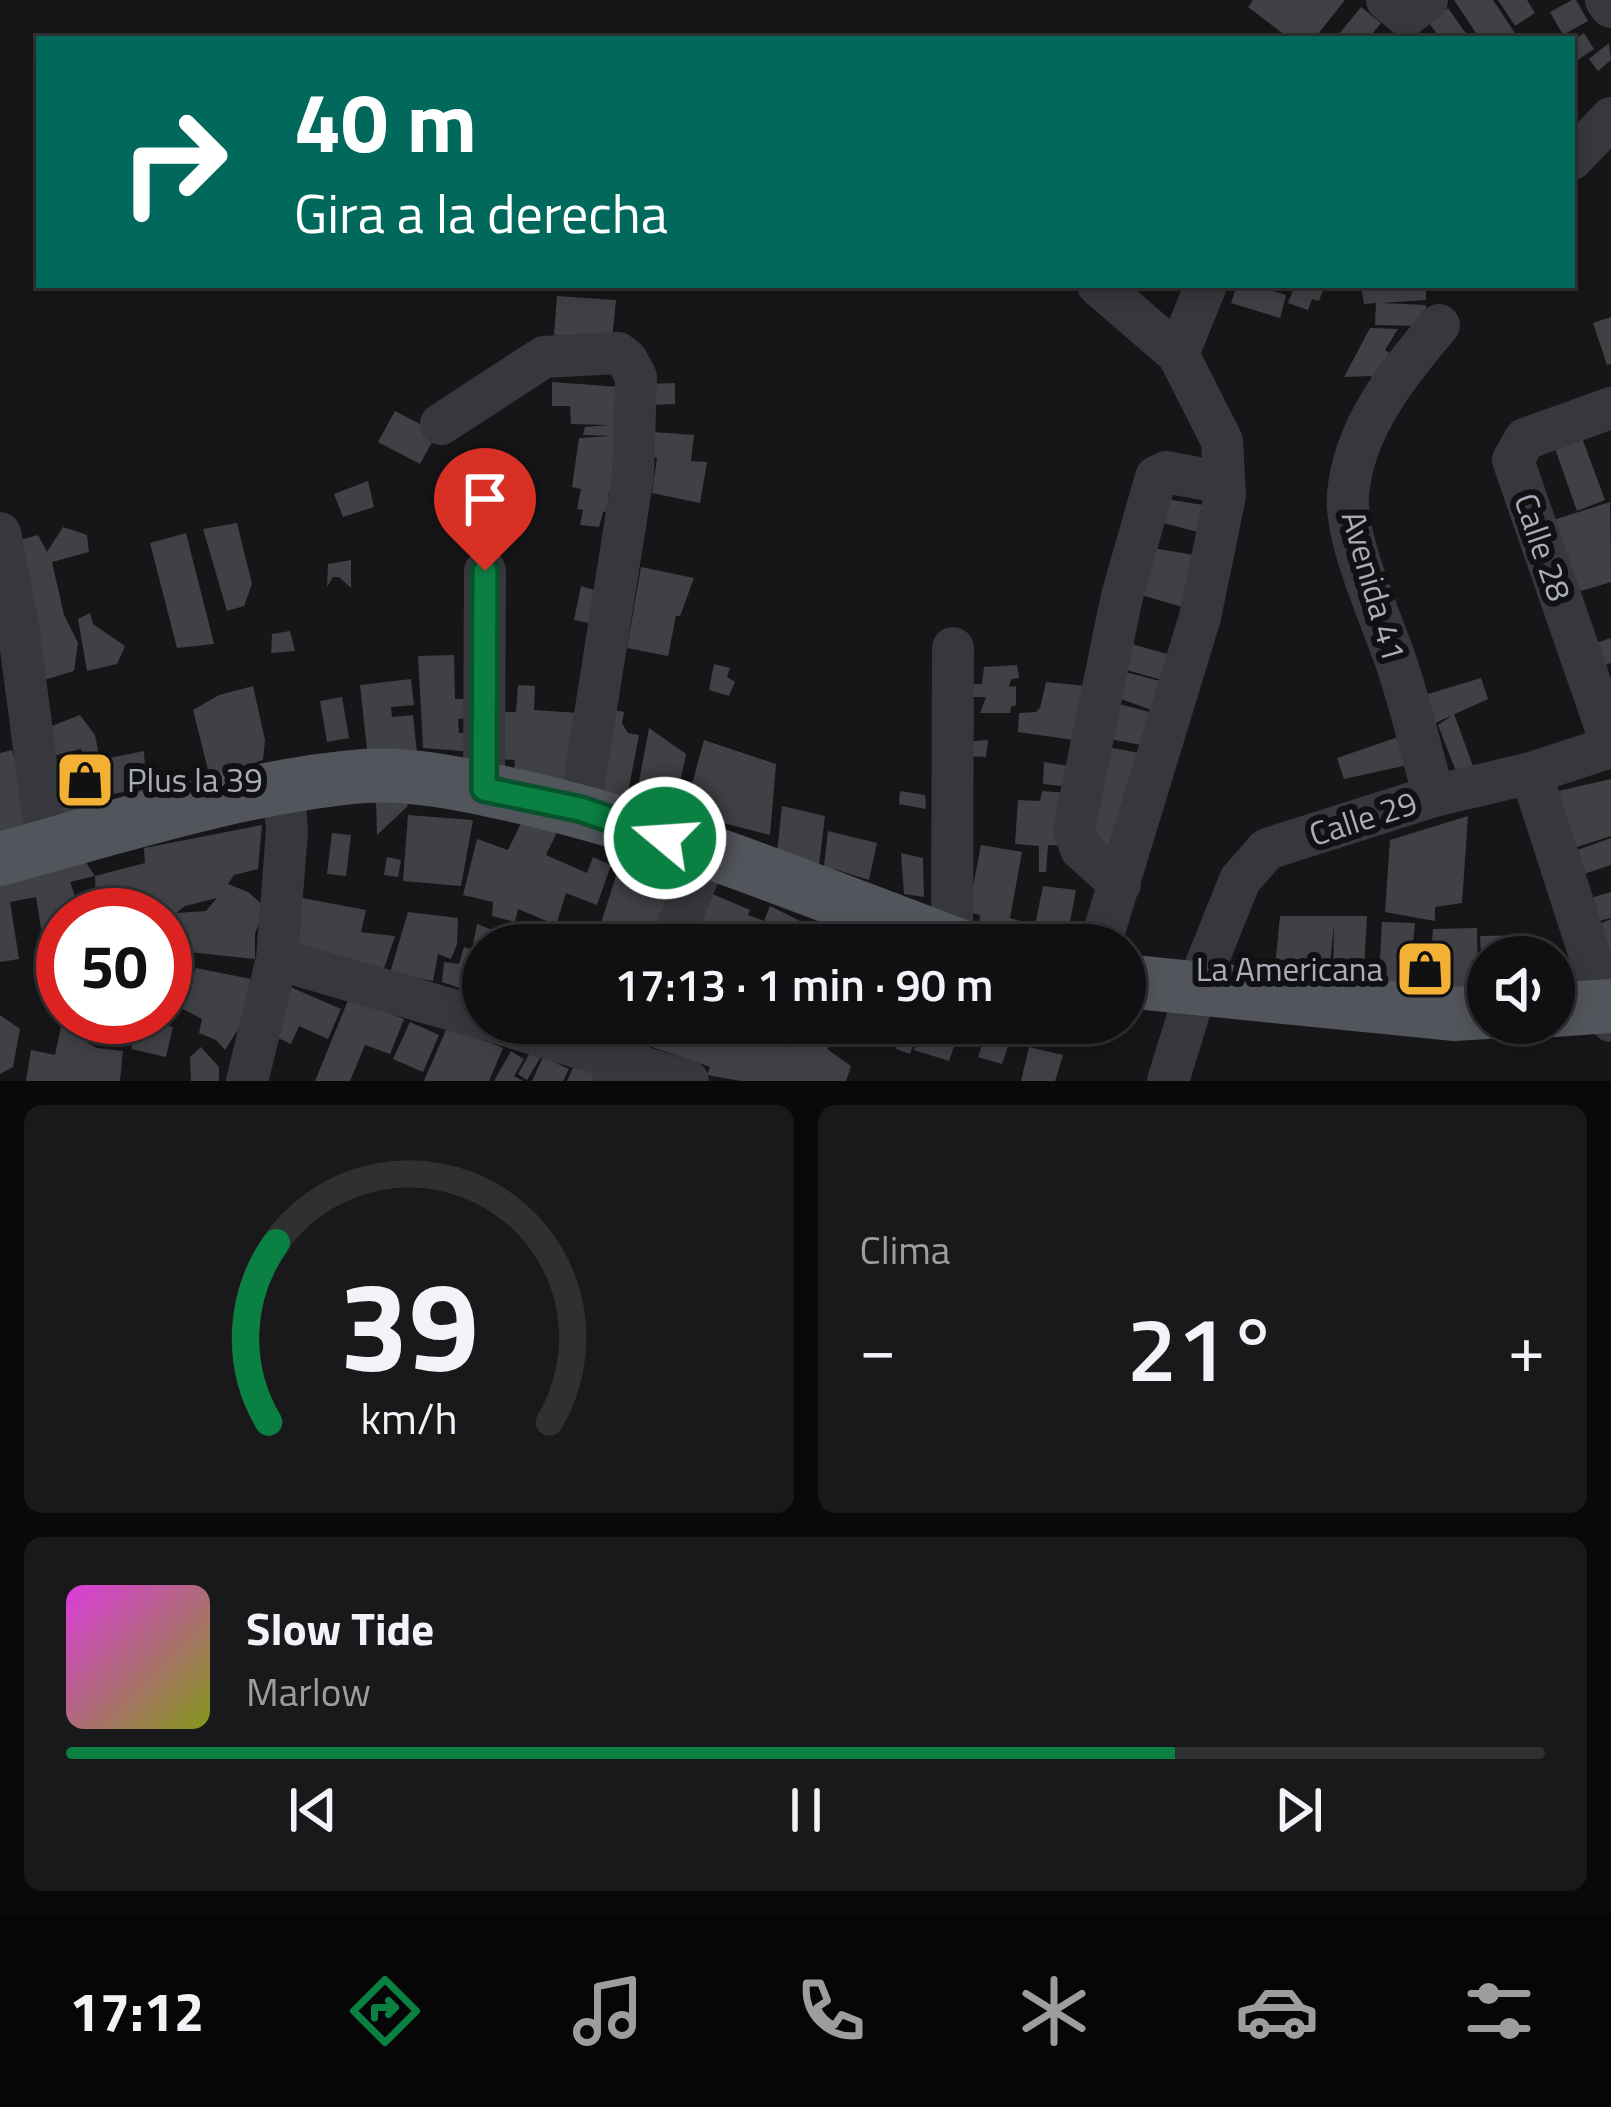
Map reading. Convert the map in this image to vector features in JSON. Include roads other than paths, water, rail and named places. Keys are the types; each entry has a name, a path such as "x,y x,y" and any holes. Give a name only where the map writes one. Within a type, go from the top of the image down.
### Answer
{"main road":[{"path":"23,852 284,788 368,776 484,789 580,809 901,924"},
{"path":"1146,983 1467,1013"}],"street":[{"path":"1575,156 1611,118"},
{"path":"1101,288 1178,354 1217,426 1224,483 1200,617 1107,924"},
{"path":"1178,354 1205,288"},
{"name":"Avenida 41","path":"1434,796 1398,666 1359,557 1347,496 1383,392 1439,326"},
{"path":"441,424 544,357 618,353 635,377 633,475 580,809"},
{"name":"Calle 28","path":"1611,408 1525,439 1513,460 1611,745"},
{"path":"1120,884 1081,849 1074,829 1122,596 1156,477 1166,472 1224,483"},
{"path":"0,533 18,626 23,852"},
{"path":"484,789 485,571"},
{"path":"953,648 954,924"},
{"name":"Calle 29","path":"1168,1081 1197,987 1240,880 1267,849 1434,796 1531,773 1611,745"},
{"path":"1531,773 1596,1011"},
{"path":"247,1081 277,959 287,830 284,788"},
{"path":"679,924 708,852"},
{"path":"277,959 462,1013"},
{"path":"583,1044 624,1054 688,1081"}],"place":[{"name":"Plus la 39","path":"85,780"},
{"name":"La Americana","path":"1425,969"}]}
